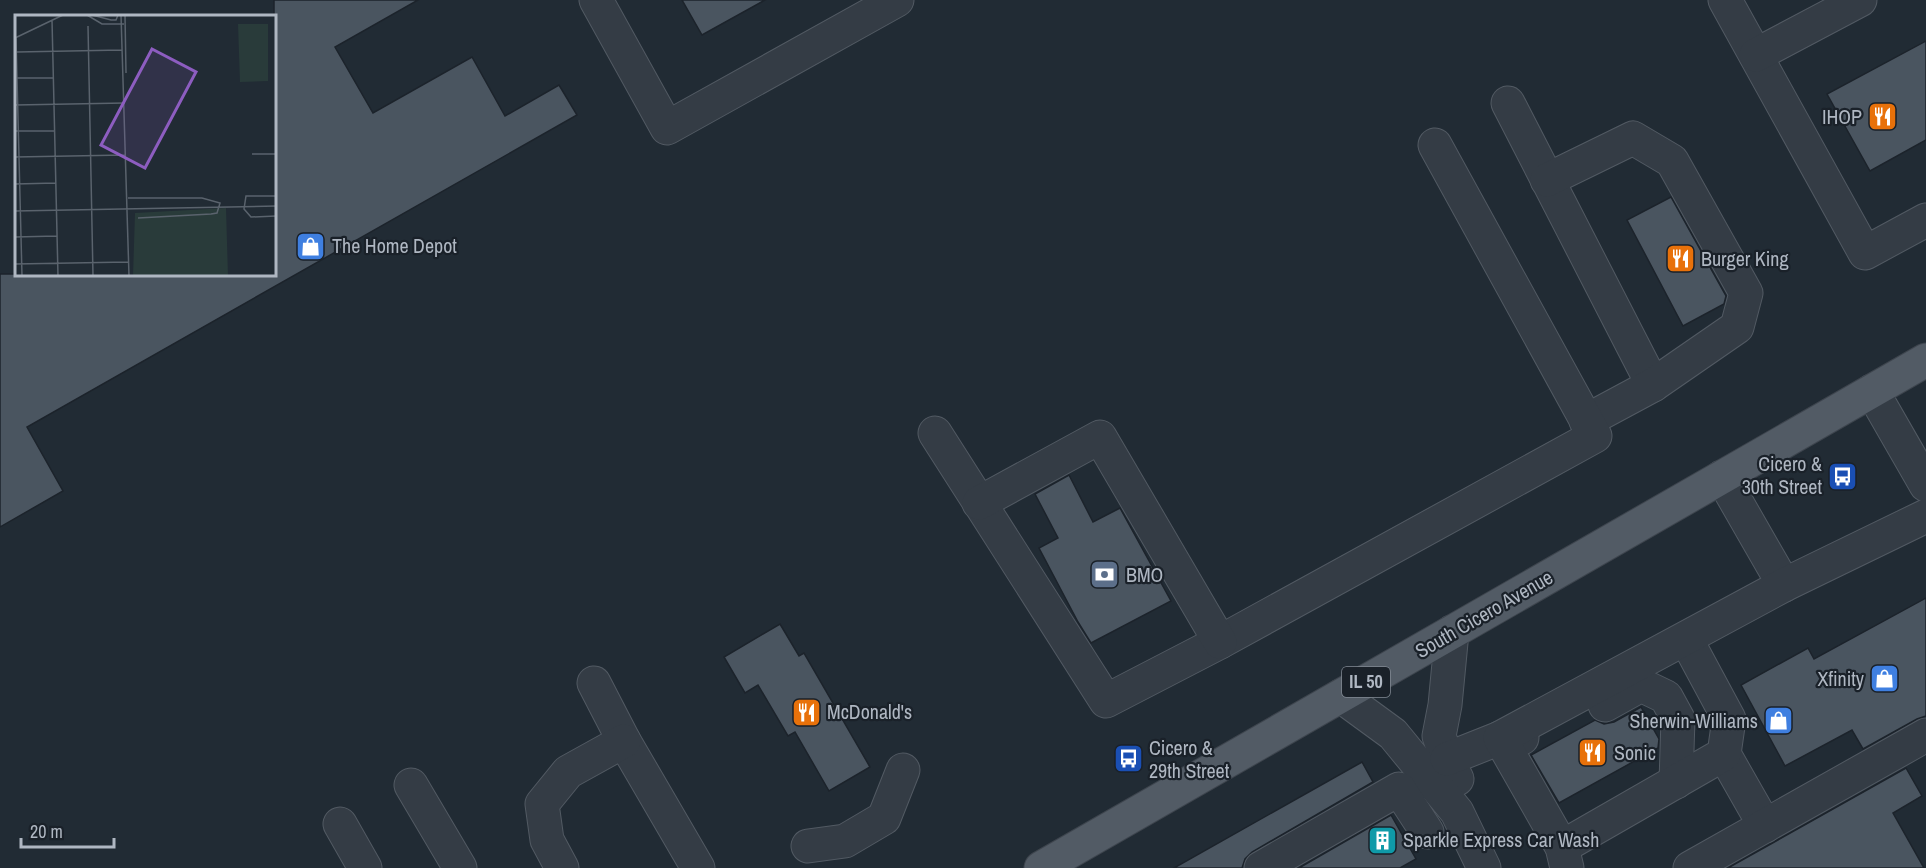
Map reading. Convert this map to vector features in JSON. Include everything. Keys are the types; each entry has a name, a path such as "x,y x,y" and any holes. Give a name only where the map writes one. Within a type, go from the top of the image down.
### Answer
{"main road":[{"name":"South Cicero Avenue","path":"1060,863 1341,696 1926,360"}],"street":[{"path":"596,0 667,128 897,0"},
{"path":"1725,0 1865,253 1926,220"},
{"path":"1756,56 1860,0"},
{"path":"1508,103 1653,385"},
{"path":"1547,180 1632,138 1672,161 1746,293 1737,327 1653,385 1587,421"},
{"path":"935,433 1106,701 1220,642 1595,436 1435,145"},
{"path":"1872,391 1926,484"},
{"path":"979,503 1100,437 1220,642"},
{"path":"1722,477 1784,585"},
{"path":"1447,759 1500,738 1784,585 1926,516"},
{"path":"1452,632 1439,736 1462,790 1457,812"},
{"path":"1686,639 1730,718 1724,754 1765,826"},
{"path":"594,683 624,741 698,868"},
{"path":"1500,738 1545,737 1641,685 1666,697 1678,719 1676,782"},
{"path":"1341,696 1393,734 1457,812 1484,868"},
{"path":"1690,868 1926,735"},
{"path":"1500,738 1565,857 1676,782 1724,754"},
{"path":"562,868 547,840 542,804 568,772 624,741"},
{"path":"808,846 845,842 884,818 903,770"},
{"path":"411,785 460,868"},
{"path":"1261,868 1399,789 1427,832"},
{"path":"340,824 365,868"}],"building":[{"name":"The Home Depot","path":"274,0 418,0 335,47 373,113 472,57 505,116 559,85 577,115 27,427 63,491 0,527 0,274 15,274 15,276 276,276 276,15 274,15"},
{"path":"682,0 765,0 702,35"},
{"name":"IHOP","path":"1926,41 1926,140 1870,171 1827,94"},
{"name":"Burger King","path":"1671,197 1726,296 1724,304 1683,326 1627,220"},
{"name":"BMO","path":"1069,475 1093,522 1120,508 1171,601 1091,643 1039,548 1058,538 1035,494"},
{"path":"1926,598 1926,716 1863,749 1852,730 1785,766 1741,685 1808,648 1814,659"},
{"name":"McDonald's","path":"780,624 799,656 804,653 870,767 829,791 795,732 788,736 758,685 745,693 724,657"},
{"name":"Sonic","path":"1641,707 1659,739 1658,748 1559,803 1531,755 1595,720 1604,724 1614,722"},
{"path":"1362,762 1373,782 1252,852 1245,859 1242,868 1174,868"},
{"path":"1906,768 1922,796 1893,813 1924,868 1728,868"},
{"name":"Sparkle Express Car Wash","path":"1391,815 1416,859 1400,868 1299,868"}],"place":[{"name":"IHOP","path":"1883,117"},
{"name":"The Home Depot","path":"311,246"},
{"name":"Burger King","path":"1680,259"},
{"name":"Cicero & 30th Street","path":"1843,476"},
{"name":"BMO","path":"1105,575"},
{"name":"Xfinity","path":"1885,679"},
{"name":"McDonald's","path":"806,712"},
{"name":"Sherwin-Williams","path":"1779,721"},
{"name":"Sonic","path":"1593,753"},
{"name":"Cicero & 29th Street","path":"1128,759"},
{"name":"Sparkle Express Car Wash","path":"1382,840"}]}
